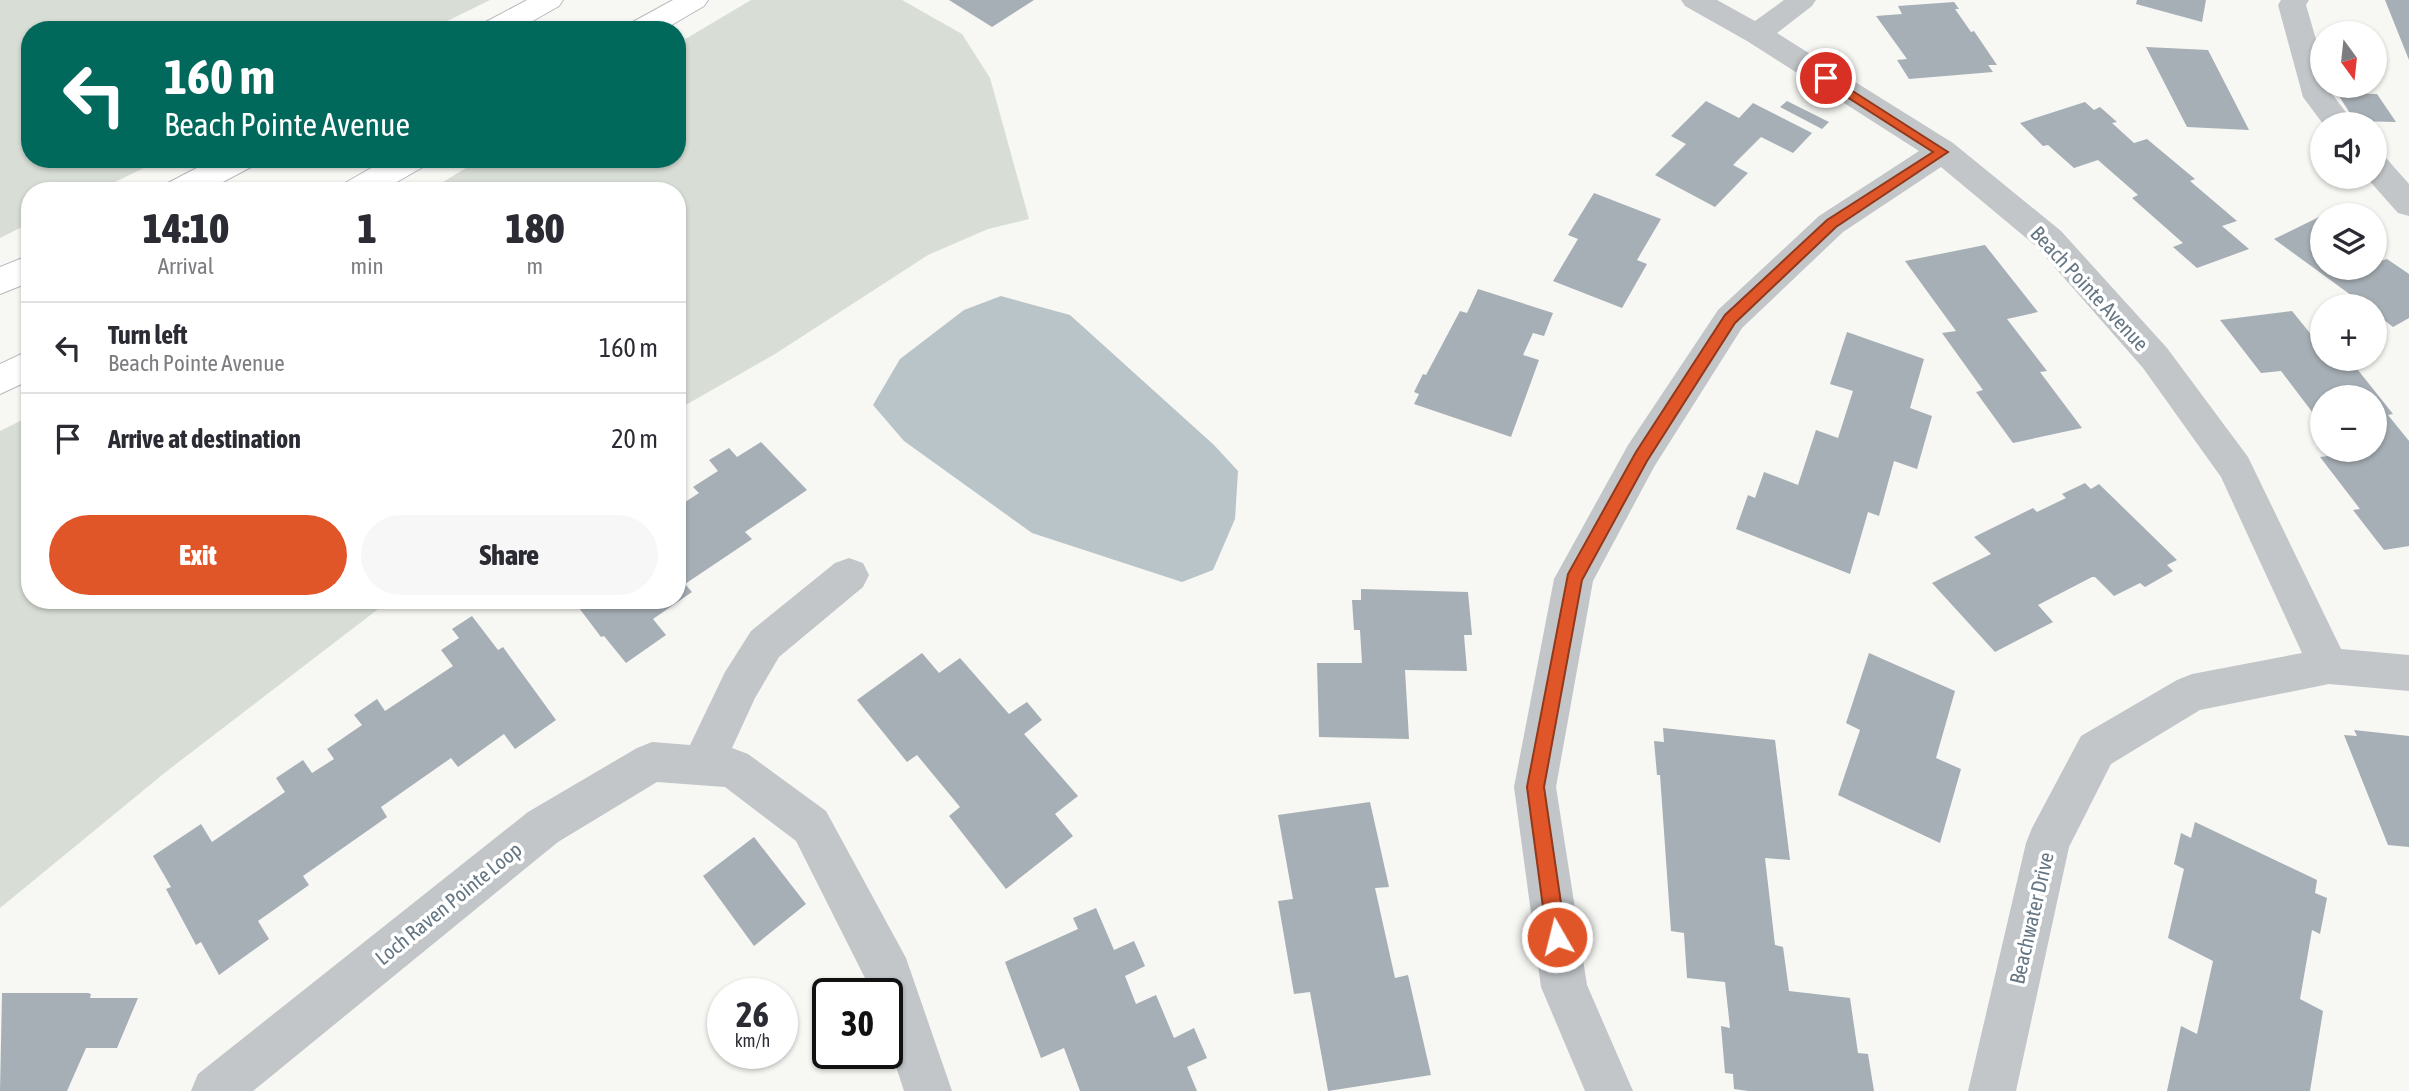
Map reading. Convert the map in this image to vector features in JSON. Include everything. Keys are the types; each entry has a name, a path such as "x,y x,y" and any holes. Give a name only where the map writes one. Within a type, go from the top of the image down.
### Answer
{"main road":[{"path":"510,21 549,0"},
{"path":"657,21 694,0"},
{"path":"196,182 223,168"},
{"path":"372,182 396,168"},
{"path":"0,282 21,272"},
{"path":"0,380 21,369"}],"street":[{"name":"Beach Pointe Avenue","path":"1695,0 1757,34 1942,152 2049,239 2155,358 2235,468 2329,666"},
{"path":"1757,34 1802,0"},
{"path":"2295,0 2292,5 2318,97 2330,112"},
{"path":"1609,1091 1564,987 1535,787 1574,579 1642,456 1730,319 1831,224 1942,152"},
{"path":"2387,180 2409,205"},
{"path":"702,766 740,685 765,643 849,575"},
{"name":"Beachwater Drive","path":"1992,1091 2048,844 2096,750 2192,692 2329,666 2409,673"},
{"name":"Loch Raven Pointe Loop","path":"215,1091 543,827 652,762 733,768 811,826 890,974 928,1091"}],"shaded area":[{"path":"0,0 490,0 447,21 21,21 21,168 144,168 115,182 21,182 21,228 0,238"},
{"path":"751,0 902,0 962,34 990,78 1029,219 988,229 928,255 775,354 686,405 686,182 443,182 466,168 686,168 686,39"},
{"path":"1001,296 1070,315 1214,445 1238,471 1235,519 1213,570 1182,582 1032,533 904,441 873,405 900,359 964,310"},
{"path":"21,420 21,609 378,609 167,771 0,908 0,431"}],"building":[{"path":"949,0 1034,0 992,27"},
{"path":"2137,0 2206,0 2202,22 2136,4"},
{"path":"2385,0 2409,0 2409,60"},
{"path":"1954,2 1959,9 1955,9 1997,65 1988,65 1993,72 1909,79 1897,60 1907,59 1876,16 1902,14 1898,6"},
{"path":"2146,47 2208,50 2249,130 2187,127"},
{"path":"2340,98 2380,98 2396,122 2387,122 2387,112 2349,112"},
{"path":"1706,101 1739,118 1753,103 1812,133 1793,153 1761,137 1733,165 1748,173 1715,207 1655,175 1686,144 1671,136"},
{"path":"1787,101 1829,122 1822,129 1780,107"},
{"path":"2085,102 2094,110 2100,107 2117,122 2112,123 2134,143 2147,139 2195,179 2190,181 2237,221 2222,226 2249,249 2197,268 2173,247 2183,243 2132,198 2138,195 2098,160 2074,168 2048,145 2043,146 2020,123"},
{"path":"1594,193 1661,219 1637,260 1647,264 1622,308 1553,281 1578,239 1568,235"},
{"path":"2310,221 2310,265 2274,239"},
{"path":"1985,245 2038,312 2007,319 2047,371 2040,372 2082,428 2013,443 1976,392 1983,390 1942,333 1956,331 1905,261"},
{"path":"2387,259 2409,274 2409,318 2393,327 2387,322 2387,294 2350,294 2330,280 2387,280"},
{"path":"1478,289 1553,313 1544,336 1533,333 1523,355 1539,360 1511,437 1414,404 1419,394 1414,392 1423,374 1426,375 1460,311 1467,313"},
{"path":"2292,311 2310,333 2310,371 2359,371 2370,385 2310,385 2310,409 2281,371 2261,373 2220,320"},
{"path":"1847,332 1924,359 1910,408 1932,416 1917,469 1894,461 1879,516 1868,512 1850,574 1736,529 1748,495 1755,498 1764,472 1798,485 1816,430 1838,438 1853,391 1830,384"},
{"path":"2387,406 2393,414 2388,415 2409,441 2409,546 2384,550 2353,510 2360,509 2324,462 2387,462"},
{"path":"761,442 807,490 745,532 752,539 686,583 686,501 699,493 693,487 718,471 709,460 729,448 737,457"},
{"path":"2085,483 2091,489 2099,484 2177,560 2167,565 2173,571 2145,587 2140,583 2114,596 2092,577 2038,605 2053,622 1995,652 1932,583 1991,554 1974,537 2033,508 2037,512 2066,498 2062,494"},
{"path":"686,585 692,592 686,596"},
{"path":"1361,589 1468,592 1472,635 1464,635 1467,671 1405,670 1409,739 1319,737 1317,663 1362,663 1360,630 1354,630 1352,600 1361,600"},
{"path":"580,609 667,609 653,619 666,635 626,663 604,636 601,637"},
{"path":"472,616 498,650 503,647 556,720 515,749 504,734 458,767 451,758 381,807 387,817 303,876 309,885 258,921 269,939 219,975 201,942 196,945 166,889 171,887 153,856 201,824 212,842 285,792 276,778 303,760 312,773 334,759 327,749 362,725 354,715 377,699 385,711 453,666 441,650 459,638 452,629"},
{"path":"922,653 939,673 960,658 1009,714 1027,702 1042,720 1024,734 1078,796 1055,814 1073,836 1006,889 949,816 960,807 917,755 907,762 857,700"},
{"path":"1869,653 1955,691 1936,758 1961,769 1940,843 1838,795 1860,730 1846,723"},
{"path":"1663,728 1775,740 1790,860 1765,858 1775,945 1783,947 1789,991 1850,998 1858,1053 1868,1054 1874,1091 1734,1089 1733,1074 1725,1073 1721,1026 1730,1028 1725,982 1687,978 1684,933 1671,931 1660,775 1657,775 1654,741 1664,742"},
{"path":"2354,730 2409,736 2409,847 2388,845 2344,735 2357,736"},
{"path":"1370,802 1389,887 1375,888 1395,978 1408,975 1431,1075 1328,1091 1310,992 1294,994 1278,901 1293,899 1278,815"},
{"path":"2195,822 2317,880 2315,893 2327,898 2320,934 2312,930 2300,999 2323,1011 2310,1091 2167,1091 2181,1026 2197,1034 2213,961 2168,938 2184,869 2174,864 2181,833 2191,838"},
{"path":"754,837 806,904 754,946 703,876"},
{"path":"1096,908 1114,950 1134,941 1145,966 1125,976 1136,1004 1156,995 1174,1038 1194,1028 1207,1058 1187,1067 1197,1091 1080,1091 1064,1048 1041,1058 1005,962 1078,929 1073,918"},
{"path":"2,993 88,993 91,994 90,998 138,998 117,1048 86,1048 67,1091 0,1091"}],"route":[{"path":"1557,937 1535,787 1574,579 1642,456 1730,319 1831,224 1942,152 1826,78"}]}
